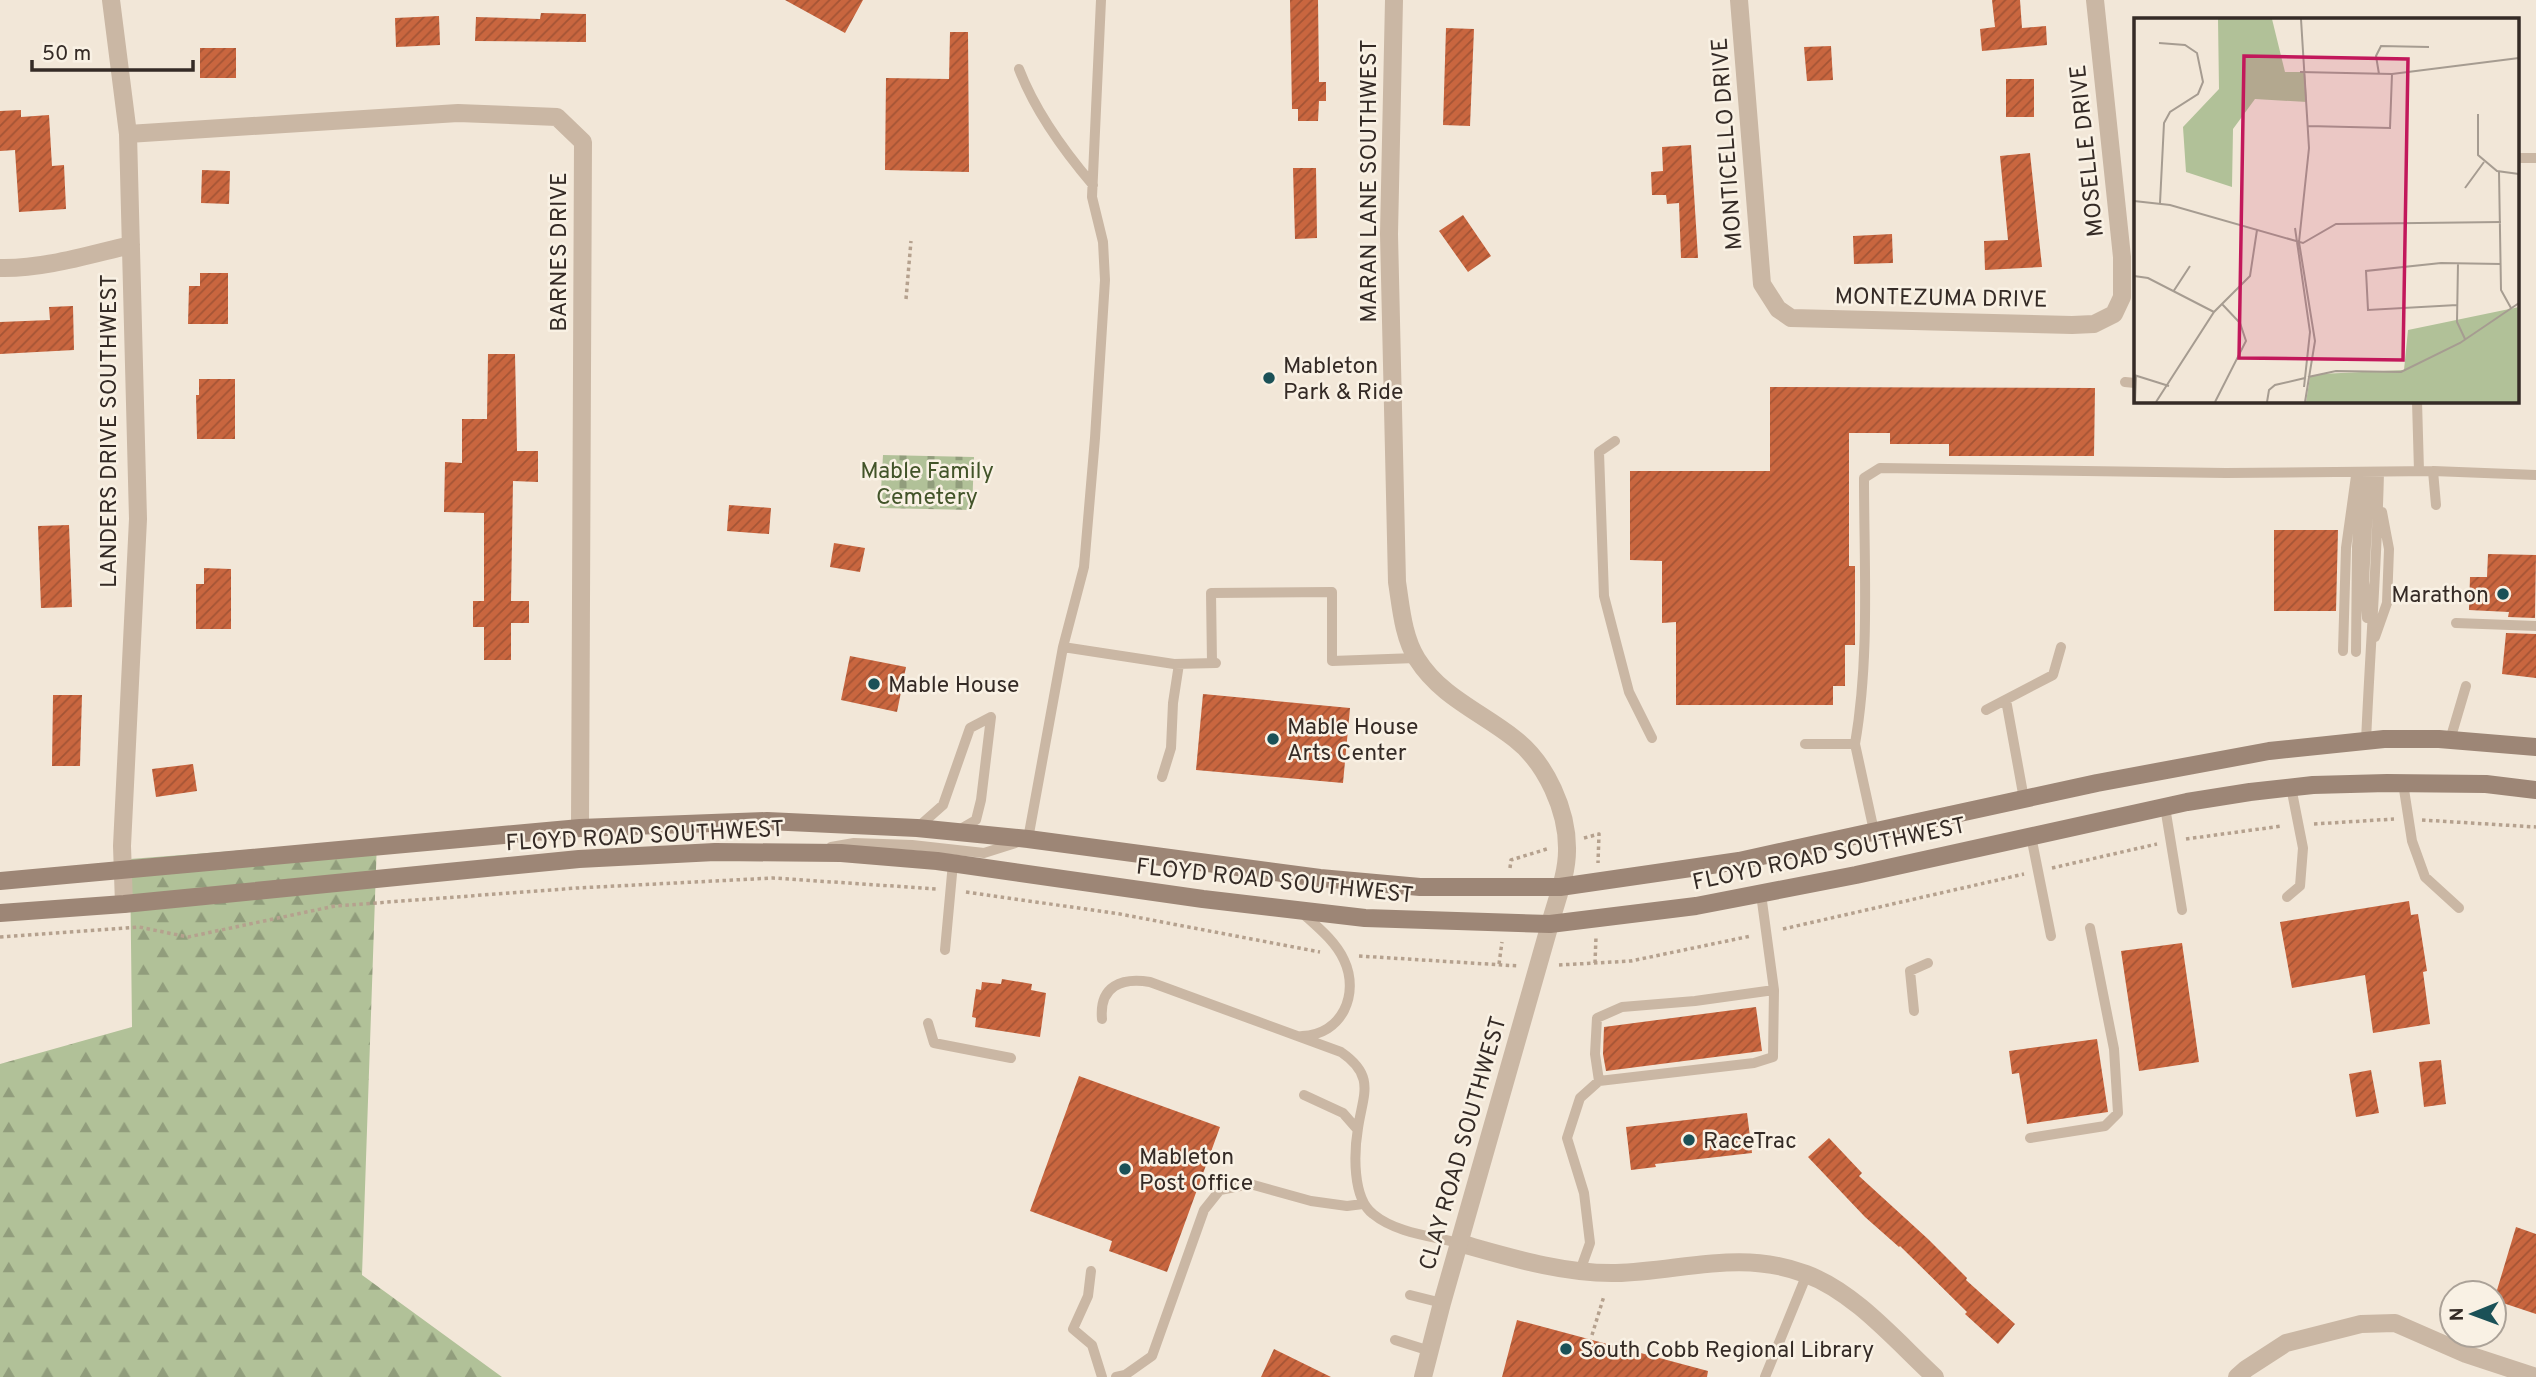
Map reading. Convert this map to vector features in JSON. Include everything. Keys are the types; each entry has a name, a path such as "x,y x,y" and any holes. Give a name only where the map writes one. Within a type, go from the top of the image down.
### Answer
{"main road":[{"name":"FLOYD ROAD SOUTHWEST","path":"0,881 580,828 767,821 917,828 1028,839 1320,878 1420,887 1560,887 1739,861 2223,758 2366,741 2450,740 2536,747"},
{"name":"FLOYD ROAD SOUTHWEST","path":"0,913 124,904 579,859 715,852 803,852 953,863 1365,918 1550,924 1696,906 1761,894 1856,876 2165,807 2250,792 2291,787 2403,783 2486,785 2536,790"}],"street":[{"name":"LANDERS DRIVE SOUTHWEST","path":"111,0 128,134 138,519 123,871 124,904"},
{"name":"MARAN LANE SOUTHWEST","path":"1394,0 1389,234 1397,582 1404,626 1416,658 1439,686 1466,708 1516,739 1542,768 1558,804 1565,828 1567,853 1550,924"},
{"name":"MONTICELLO DRIVE","path":"1740,0 1762,284"},
{"name":"MOSELLE DRIVE","path":"2095,0 2122,257 2122,297"},
{"name":"BARNES DRIVE","path":"128,134 458,113 557,117 583,142 580,828"},
{"path":"0,268 60,262 131,245"},
{"name":"MONTEZUMA DRIVE","path":"1762,284 1778,309 1791,318 2094,324 2114,314 2122,297"},
{"name":"CLAY ROAD SOUTHWEST","path":"1423,1377 1550,924"},
{"path":"1459,1243 1501,1255 1580,1271 1615,1273 1748,1261 1807,1274 1847,1296 1934,1377"},
{"path":"2237,1377 2246,1368 2287,1343 2361,1324 2395,1322 2466,1354 2536,1377"}],"lane":[{"path":"803,852 854,843 912,845 984,853 1028,839 1063,647 1084,567 1105,280 1103,242 1092,197 1101,0"},
{"path":"1019,69 1029,94 1078,168 1093,185"},
{"path":"2518,158 2536,158"},
{"path":"2417,402 2419,471"},
{"path":"1615,441 1599,452 1604,596 1629,692 1652,738"},
{"path":"1874,831 1855,744 1860,715 1863,645 1864,478 1880,468 2536,474"},
{"path":"2434,471 2436,505"},
{"path":"2366,741 2379,494 2367,472"},
{"path":"2343,651 2346,548 2367,472"},
{"path":"2356,652 2357,547 2367,472"},
{"path":"2367,472 2364,581 2369,653"},
{"path":"1063,647 1179,664 1214,663 1211,593 1332,592 1332,661 1416,658"},
{"path":"2456,623 2536,626"},
{"path":"1986,710 2053,675 2061,647"},
{"path":"1162,777 1171,747 1173,704 1179,664"},
{"path":"2450,740 2466,686"},
{"path":"2006,700 2024,799"},
{"path":"917,828 943,805 970,728 991,717 976,820 955,832"},
{"path":"1805,744 1855,744"},
{"path":"2403,783 2412,841 2425,877 2459,908"},
{"path":"2287,897 2300,886 2303,848 2291,787"},
{"path":"2165,807 2182,910"},
{"path":"2031,836 2052,936"},
{"path":"944,950 953,863"},
{"path":"1580,1271 1590,1243 1584,1193 1567,1138 1580,1098 1599,1081 1754,1063 1773,1057 1774,990 1761,894"},
{"path":"1296,1036 1318,1034 1337,1023 1348,1004 1350,989 1344,958 1334,944 1299,910"},
{"path":"2029,1138 2105,1126 2118,1113 2114,1049 2091,928"},
{"path":"1914,1011 1910,971 1928,963"},
{"path":"1102,1019 1104,998 1109,989 1128,980 1139,980 1341,1052 1356,1065 1365,1083 1366,1096 1357,1129 1356,1172 1363,1204 1371,1213 1389,1224 1459,1243"},
{"path":"1599,1081 1594,1054 1597,1018 1622,1007 1695,1001 1774,990"},
{"path":"928,1023 934,1043 1011,1058"},
{"path":"1304,1095 1343,1113 1357,1129"},
{"path":"1116,1377 1125,1375 1152,1356 1204,1210 1220,1190 1250,1184 1311,1201 1347,1206 1363,1204"},
{"path":"1091,1271 1088,1296 1073,1329 1092,1345 1102,1377"},
{"path":"1765,1377 1807,1274"},
{"path":"1410,1295 1442,1303"},
{"path":"1395,1340 1430,1351"}],"path":[{"path":"906,299 911,241"},
{"path":"1592,1335 1604,1296"}],"green space":[{"name":"Mable Family Cemetery","path":"883,455 974,457 972,510 880,508"},
{"path":"377,840 362,1275 502,1377 0,1377 0,1064 132,1027 130,859"}],"building":[{"path":"785,0 863,0 845,33"},
{"path":"1290,0 1318,0 1319,82 1326,82 1326,101 1319,101 1318,121 1298,121 1298,109 1292,109"},
{"path":"1992,0 2020,0 2022,28 2046,26 2047,45 1982,51 1980,29 1995,27"},
{"path":"541,13 586,14 586,42 475,41 476,17 540,19"},
{"path":"439,16 440,45 396,47 395,18"},
{"path":"1446,28 1474,29 1470,126 1443,125"},
{"path":"950,32 968,32 969,172 885,170 886,78 949,79"},
{"path":"1831,46 1833,80 1807,81 1804,47"},
{"path":"200,48 236,48 236,78 200,78"},
{"path":"2006,79 2034,79 2034,117 2006,117"},
{"path":"21,110 21,117 49,115 52,166 64,165 66,209 19,212 15,150 0,151 0,111"},
{"path":"1691,145 1698,258 1681,258 1679,203 1667,204 1666,195 1652,195 1651,172 1663,171 1662,147"},
{"path":"2030,153 2042,267 1985,270 1984,241 2008,240 2000,156"},
{"path":"1293,168 1316,168 1317,238 1295,239"},
{"path":"202,170 230,171 229,204 201,203"},
{"path":"1463,215 1491,256 1468,272 1439,231"},
{"path":"1892,234 1893,263 1854,264 1853,236"},
{"path":"200,273 228,273 228,324 188,324 189,286 200,286"},
{"path":"73,306 74,350 0,354 0,322 50,320 49,307"},
{"path":"488,354 515,354 517,451 538,451 538,482 513,481 511,601 529,601 529,623 511,623 511,660 484,660 484,627 473,627 473,601 484,601 484,513 444,512 445,462 462,463 462,419 487,419"},
{"path":"199,379 235,379 235,439 197,439 196,395 199,395"},
{"path":"1770,387 2095,388 2094,456 1949,456 1949,444 1890,444 1890,433 1849,433 1849,566 1855,566 1855,645 1845,645 1845,686 1833,686 1833,705 1676,705 1676,622 1662,623 1662,561 1630,560 1630,471 1770,471"},
{"path":"729,505 771,508 769,534 727,531"},
{"path":"69,525 72,607 41,608 38,526"},
{"path":"2274,530 2338,530 2336,611 2274,611"},
{"path":"834,543 865,548 860,572 830,567"},
{"name":"Marathon","path":"2488,554 2536,555 2535,618 2508,617 2509,612 2469,610 2470,577 2487,577"},
{"path":"204,568 231,569 231,629 196,629 196,584 204,584"},
{"path":"2506,633 2536,634 2536,678 2502,674"},
{"name":"Mable House","path":"850,656 906,667 897,712 841,700"},
{"name":"Mable House Arts Center","path":"1203,694 1350,708 1343,783 1196,770"},
{"path":"53,695 82,695 80,766 52,766"},
{"path":"193,764 197,791 156,797 152,769"},
{"path":"2409,901 2411,915 2418,914 2427,971 2423,972 2430,1024 2373,1033 2365,975 2292,988 2280,922"},
{"path":"2182,943 2199,1062 2139,1071 2121,951"},
{"path":"1002,979 1032,984 1031,990 1046,993 1040,1037 975,1027 976,1018 972,1017 976,989 981,990 982,982 1001,984"},
{"path":"1756,1007 1762,1051 1606,1071 1603,1054 1604,1027"},
{"path":"2097,1039 2108,1112 2027,1124 2019,1073 2012,1074 2009,1051"},
{"path":"2441,1060 2446,1104 2424,1107 2419,1062"},
{"path":"2371,1070 2379,1113 2356,1117 2349,1074"},
{"name":"Mableton Post Office","path":"1079,1076 1220,1127 1167,1272 1109,1251 1112,1241 1030,1211"},
{"name":"RaceTrac","path":"1747,1113 1752,1153 1655,1164 1656,1167 1631,1170 1626,1127"},
{"path":"1829,1138 1862,1173 1859,1176 2015,1324 1998,1344 1965,1314 1967,1312 1900,1246 1865,1217 1808,1157"},
{"path":"2516,1227 2536,1234 2536,1314 2508,1305 2508,1279 2500,1279"},
{"name":"South Cobb Regional Library","path":"1517,1320 1708,1371 1707,1377 1502,1377"},
{"path":"1274,1349 1331,1377 1261,1377"}],"place":[{"name":"Mableton Park & Ride","path":"1269,378"},
{"name":"Marathon","path":"2503,594"},
{"name":"Mable House","path":"874,684"},
{"name":"Mable House Arts Center","path":"1273,739"},
{"name":"RaceTrac","path":"1689,1140"},
{"name":"Mableton Post Office","path":"1125,1169"},
{"name":"South Cobb Regional Library","path":"1566,1349"}]}
